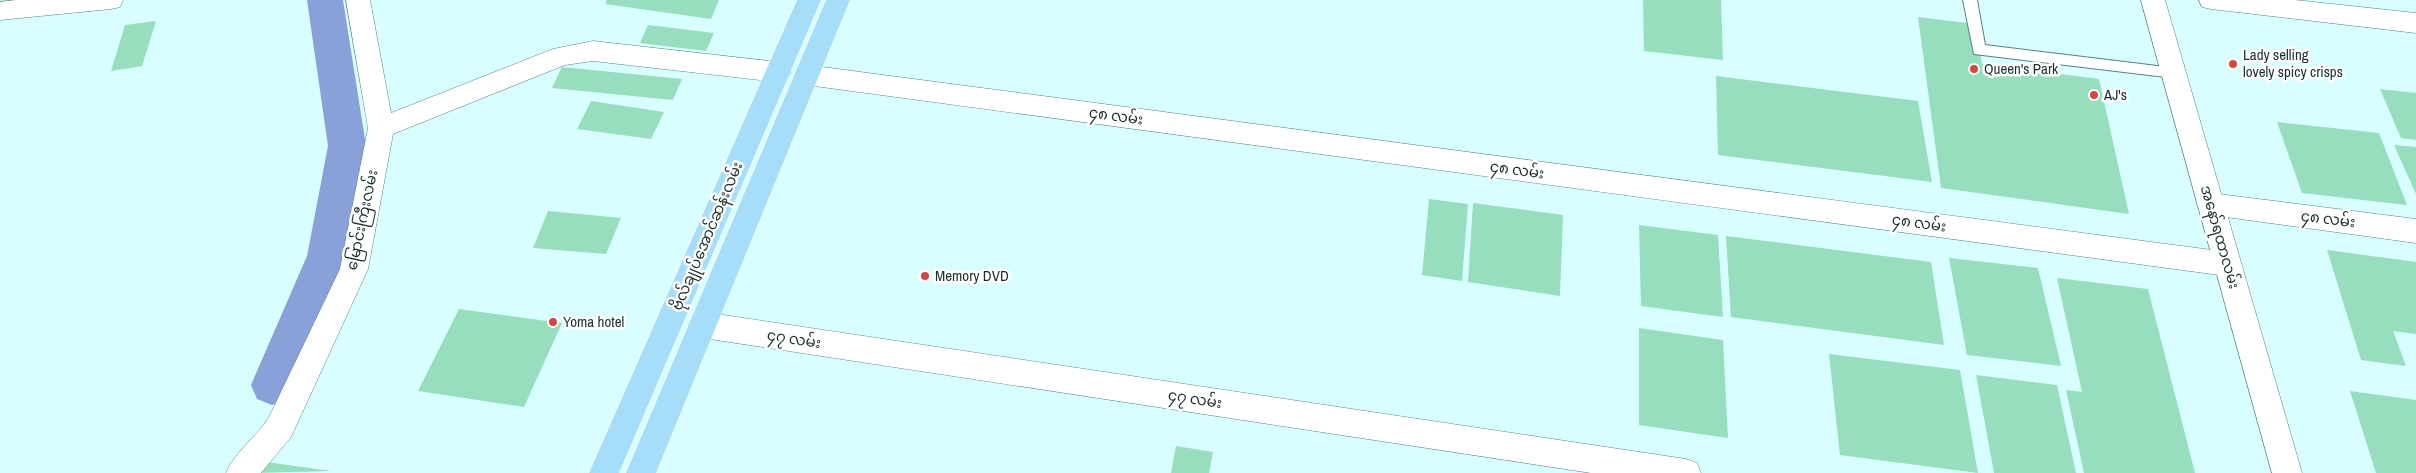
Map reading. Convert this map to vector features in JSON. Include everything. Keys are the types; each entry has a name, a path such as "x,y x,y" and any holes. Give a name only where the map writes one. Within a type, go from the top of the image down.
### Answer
{"main road":[{"name":"ဗိုလ်ချုပ်အောင်ဆန်းလမ်း","path":"604,473 809,0"},
{"name":"ဗိုလ်ချုပ်အောင်ဆန်းလမ်း","path":"641,473 838,0"}],"street":[{"path":"0,11 111,0"},
{"name":"မြောင်းကြီးလမ်း","path":"241,473 273,438 280,427 354,269 381,128 358,0"},
{"name":"အနော်ရထာလမ်း","path":"2153,0 2286,473"},
{"path":"2211,0 2416,24"},
{"path":"381,128 562,56 593,52 778,72"},
{"name":"၄၈ လမ်း","path":"807,75 2227,264"},
{"name":"၄၈ လမ်း","path":"2211,204 2416,230"},
{"name":"၄၇ လမ်း","path":"703,325 1686,473"}],"lane":[{"path":"1970,0 1979,50 2174,73"}],"building":[{"path":"607,0 719,0 711,19 605,4"},
{"path":"1643,0 1721,0 1723,60 1644,51"},
{"path":"1918,17 1975,24 1982,64 2099,79 2129,214 1941,188"},
{"path":"156,21 142,66 111,71 125,25"},
{"path":"648,25 714,33 706,51 640,43"},
{"path":"562,67 682,79 673,100 552,88"},
{"path":"1716,76 1918,101 1932,182 1718,155"},
{"path":"2380,89 2416,93 2416,140 2401,138"},
{"path":"591,101 664,112 651,139 577,129"},
{"path":"2277,122 2379,133 2407,205 2302,193"},
{"path":"2394,145 2416,147 2416,194"},
{"path":"1429,199 1468,204 1462,281 1422,275"},
{"path":"1473,203 1563,215 1560,296 1468,282"},
{"path":"548,211 621,218 606,254 533,248"},
{"path":"1639,225 1718,235 1723,317 1641,306"},
{"path":"1726,236 1931,262 1944,345 1731,317"},
{"path":"2327,250 2416,262 2416,334 2393,331 2406,366 2361,360"},
{"path":"1949,258 2038,268 2061,366 1967,355"},
{"path":"2057,278 2148,289 2195,473 2084,473 2066,390 2082,392"},
{"path":"459,309 562,323 524,407 418,391"},
{"path":"1639,328 1723,340 1728,438 1639,425"},
{"path":"1829,354 1960,370 1978,473 1840,455"},
{"path":"1976,375 2057,385 2076,473 1994,473"},
{"path":"2350,391 2416,400 2416,473 2376,473"},
{"path":"1176,446 1213,452 1209,473 1171,473"},
{"path":"259,461 331,471 253,473"}],"waterway":[{"path":"272,385 327,256 347,146 325,0"}],"place":[{"name":"Lady selling lovely spicy crisps","path":"2233,64"},
{"name":"Queen's Park","path":"1974,69"},
{"name":"AJ's","path":"2094,95"},
{"name":"Memory DVD","path":"925,276"},
{"name":"Yoma hotel","path":"553,322"}]}
